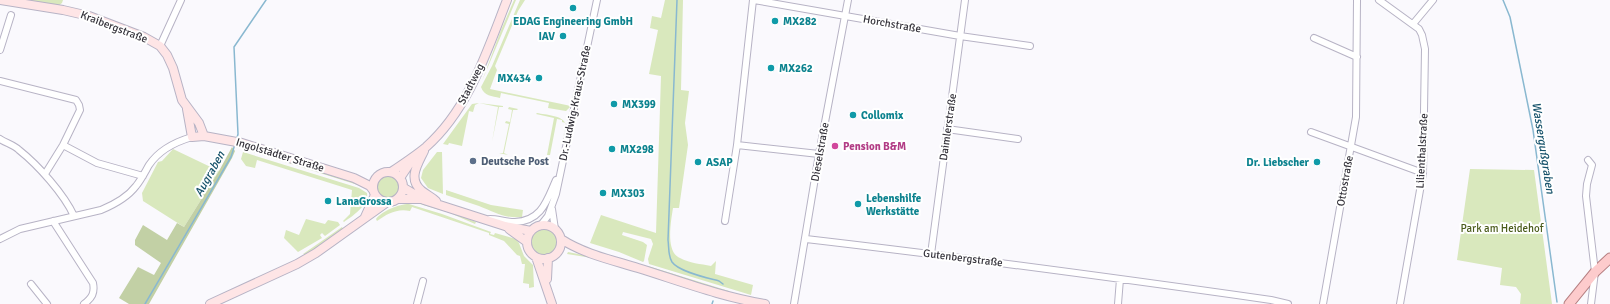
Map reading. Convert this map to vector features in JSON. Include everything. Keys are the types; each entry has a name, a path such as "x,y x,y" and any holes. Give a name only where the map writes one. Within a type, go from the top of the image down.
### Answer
{"main road":[{"path":"1569,304 1595,272 1610,258"}],"street":[{"name":"Kraibergstraße","path":"0,0 63,10 89,16 144,37 160,46 167,55 173,68 180,95 198,123 204,136"},
{"path":"160,46 181,0"},
{"name":"Stadtweg","path":"391,172 416,155 426,146 454,114 468,91 486,54 507,0"},
{"name":"Dr.-Ludwig-Kraus-Straße","path":"540,226 548,216 552,206 561,172 597,0"},
{"path":"725,221 737,145 754,0"},
{"name":"Horchstraße","path":"754,0 960,36 1030,46"},
{"name":"Dieselstraße","path":"794,304 819,154 848,0"},
{"name":"Daimlerstraße","path":"931,254 965,0"},
{"name":"Ottostraße","path":"1323,304 1356,117 1356,0"},
{"name":"Lilienthalstraße","path":"1379,0 1413,24 1422,35 1425,49 1423,173 1400,304"},
{"path":"1413,24 1433,0"},
{"path":"0,50 11,15"},
{"path":"1314,38 1357,57"},
{"path":"0,81 76,100 80,105 80,110 63,145 45,174"},
{"name":"Kraibergstraße","path":"187,108 192,137"},
{"path":"947,129 1018,139"},
{"path":"1311,132 1423,173"},
{"name":"Ingolstädter Straße","path":"0,239 20,229 101,210 119,201 137,186 150,163 162,151 175,143 192,137 204,136 236,141 354,178 370,186 374,193"},
{"path":"0,139 18,149 45,174 70,208 74,216"},
{"path":"63,145 97,163 142,176"},
{"path":"737,145 819,154"},
{"path":"426,146 415,168 415,180 419,188 439,204"},
{"name":"Stadtweg","path":"400,178 416,155"},
{"path":"1588,160 1592,165 1587,184 1586,196 1595,272 1591,304"},
{"path":"365,217 374,193 376,178 380,174 391,172 400,178 404,188 424,200"},
{"path":"486,220 496,219 517,222 537,214 549,200 561,172"},
{"name":"Ingolstädter Straße","path":"354,178 376,178"},
{"path":"210,304 297,264 331,243 386,203 390,203 398,199 404,188"},
{"path":"374,193 382,202 386,203"},
{"path":"398,199 424,200 504,226 531,231 540,226 550,226 555,229 560,240 558,251"},
{"name":"Dr.-Ludwig-Kraus-Straße","path":"552,206 555,229"},
{"path":"53,221 93,283 94,291 92,296 84,304"},
{"path":"504,226 527,242"},
{"path":"531,231 527,242 529,251 536,257 552,304"},
{"name":"Gutenbergstraße","path":"806,239 1120,279 1271,300 1288,304"},
{"path":"560,240 583,250 748,301 765,304"},
{"path":"536,257 548,258 558,251 583,250"},
{"path":"547,290 548,258"},
{"path":"1118,304 1120,279"},
{"path":"417,304 423,281"},
{"path":"31,284 47,304"}],"green space":[{"path":"18,0 63,0 58,6"},
{"path":"514,0 516,0 482,81 501,30"},
{"path":"520,0 525,0 518,11 495,66 497,70 490,89 571,106 566,111 548,108 549,103 501,93 500,98 491,96 482,90 481,87 492,66"},
{"path":"665,0 683,0 681,90 689,91 685,123 688,145 679,208 673,208 672,214 670,236 672,249 675,255 691,262 711,266 716,261 715,274 753,285 751,295 649,264 648,259 653,244 651,239 623,232 622,235 643,242 647,245 643,262 619,252 590,243 601,215 656,233 661,76 649,74 658,30 650,28 652,16 661,18"},
{"path":"479,103 503,106 499,107 492,142 498,107"},
{"path":"479,103 475,105 473,112 469,111 462,146 449,143 448,145 443,144 472,104"},
{"path":"509,107 518,109 513,110 504,153 508,155 499,153 503,153 509,124 505,123 506,121 510,122 512,110 508,109"},
{"path":"536,114 557,117 564,121 565,123 562,122 562,120 557,119 550,155 547,155 554,118"},
{"path":"232,147 235,151 232,158 149,304 129,304 119,298 138,267 154,275 161,263 135,245 135,240 143,225 167,240 177,223 184,227 219,171"},
{"path":"173,149 219,171 184,227 143,201 142,193 158,162 162,161"},
{"path":"247,150 257,151 362,184 361,186"},
{"path":"243,152 359,188 367,193 366,202 360,210 344,222 343,221 350,214 352,190 257,160 255,168 246,166 241,159"},
{"path":"437,152 442,152 443,194 428,188 421,178 423,170"},
{"name":"Park am Heidehof","path":"1470,169 1534,170 1552,304 1520,304 1521,294 1516,287 1500,285 1502,268 1457,260"},
{"path":"388,176 396,180 400,188 396,196 388,200 380,196 376,188 380,180"},
{"path":"446,190 491,205 523,210 522,217 511,217 500,214 446,195"},
{"path":"410,199 451,212 476,222 475,224 450,213 410,201"},
{"path":"409,204 442,214 491,232 490,234 494,235 495,233 516,239 524,256 533,265 534,287 529,288 529,284 523,283 525,264 522,264 520,256 517,255 504,241 489,235 489,233 412,207 410,211 396,211 377,221 376,219 382,213 391,208"},
{"path":"306,219 325,224 328,220 338,222 340,225 325,236 322,233 320,235 322,238 298,252 284,238 286,230 299,235"},
{"path":"342,227 343,229 312,252 303,254"},
{"path":"544,227 554,231 558,241 554,251 544,255 534,251 530,241 534,231"},
{"path":"568,252 583,255 750,304 743,304 715,297 592,258 567,254"},
{"path":"648,266 729,291 729,293 649,268"}],"waterway":[{"name":"Augraben","path":"237,138 234,47 266,0"},
{"path":"677,0 668,240 669,254 672,262 681,269 719,281 723,284"},
{"name":"Wassergußgraben","path":"1503,0 1510,17 1533,130 1557,302"},
{"name":"Augraben","path":"145,304 231,157 235,144"}],"place":[{"name":"EDAG Engineering GmbH","path":"573,8"},
{"name":"MX282","path":"775,21"},
{"name":"IAV","path":"563,36"},
{"name":"MX262","path":"771,68"},
{"name":"MX434","path":"539,78"},
{"name":"MX399","path":"614,104"},
{"name":"Collomix","path":"853,115"},
{"name":"Pension B&M","path":"835,146"},
{"name":"MX298","path":"612,149"},
{"name":"Deutsche Post","path":"473,161"},
{"name":"ASAP","path":"698,162"},
{"name":"Dr. Liebscher","path":"1317,162"},
{"name":"MX303","path":"603,193"},
{"name":"LanaGrossa","path":"328,201"},
{"name":"Lebenshilfe Werkstätte","path":"858,204"}]}
